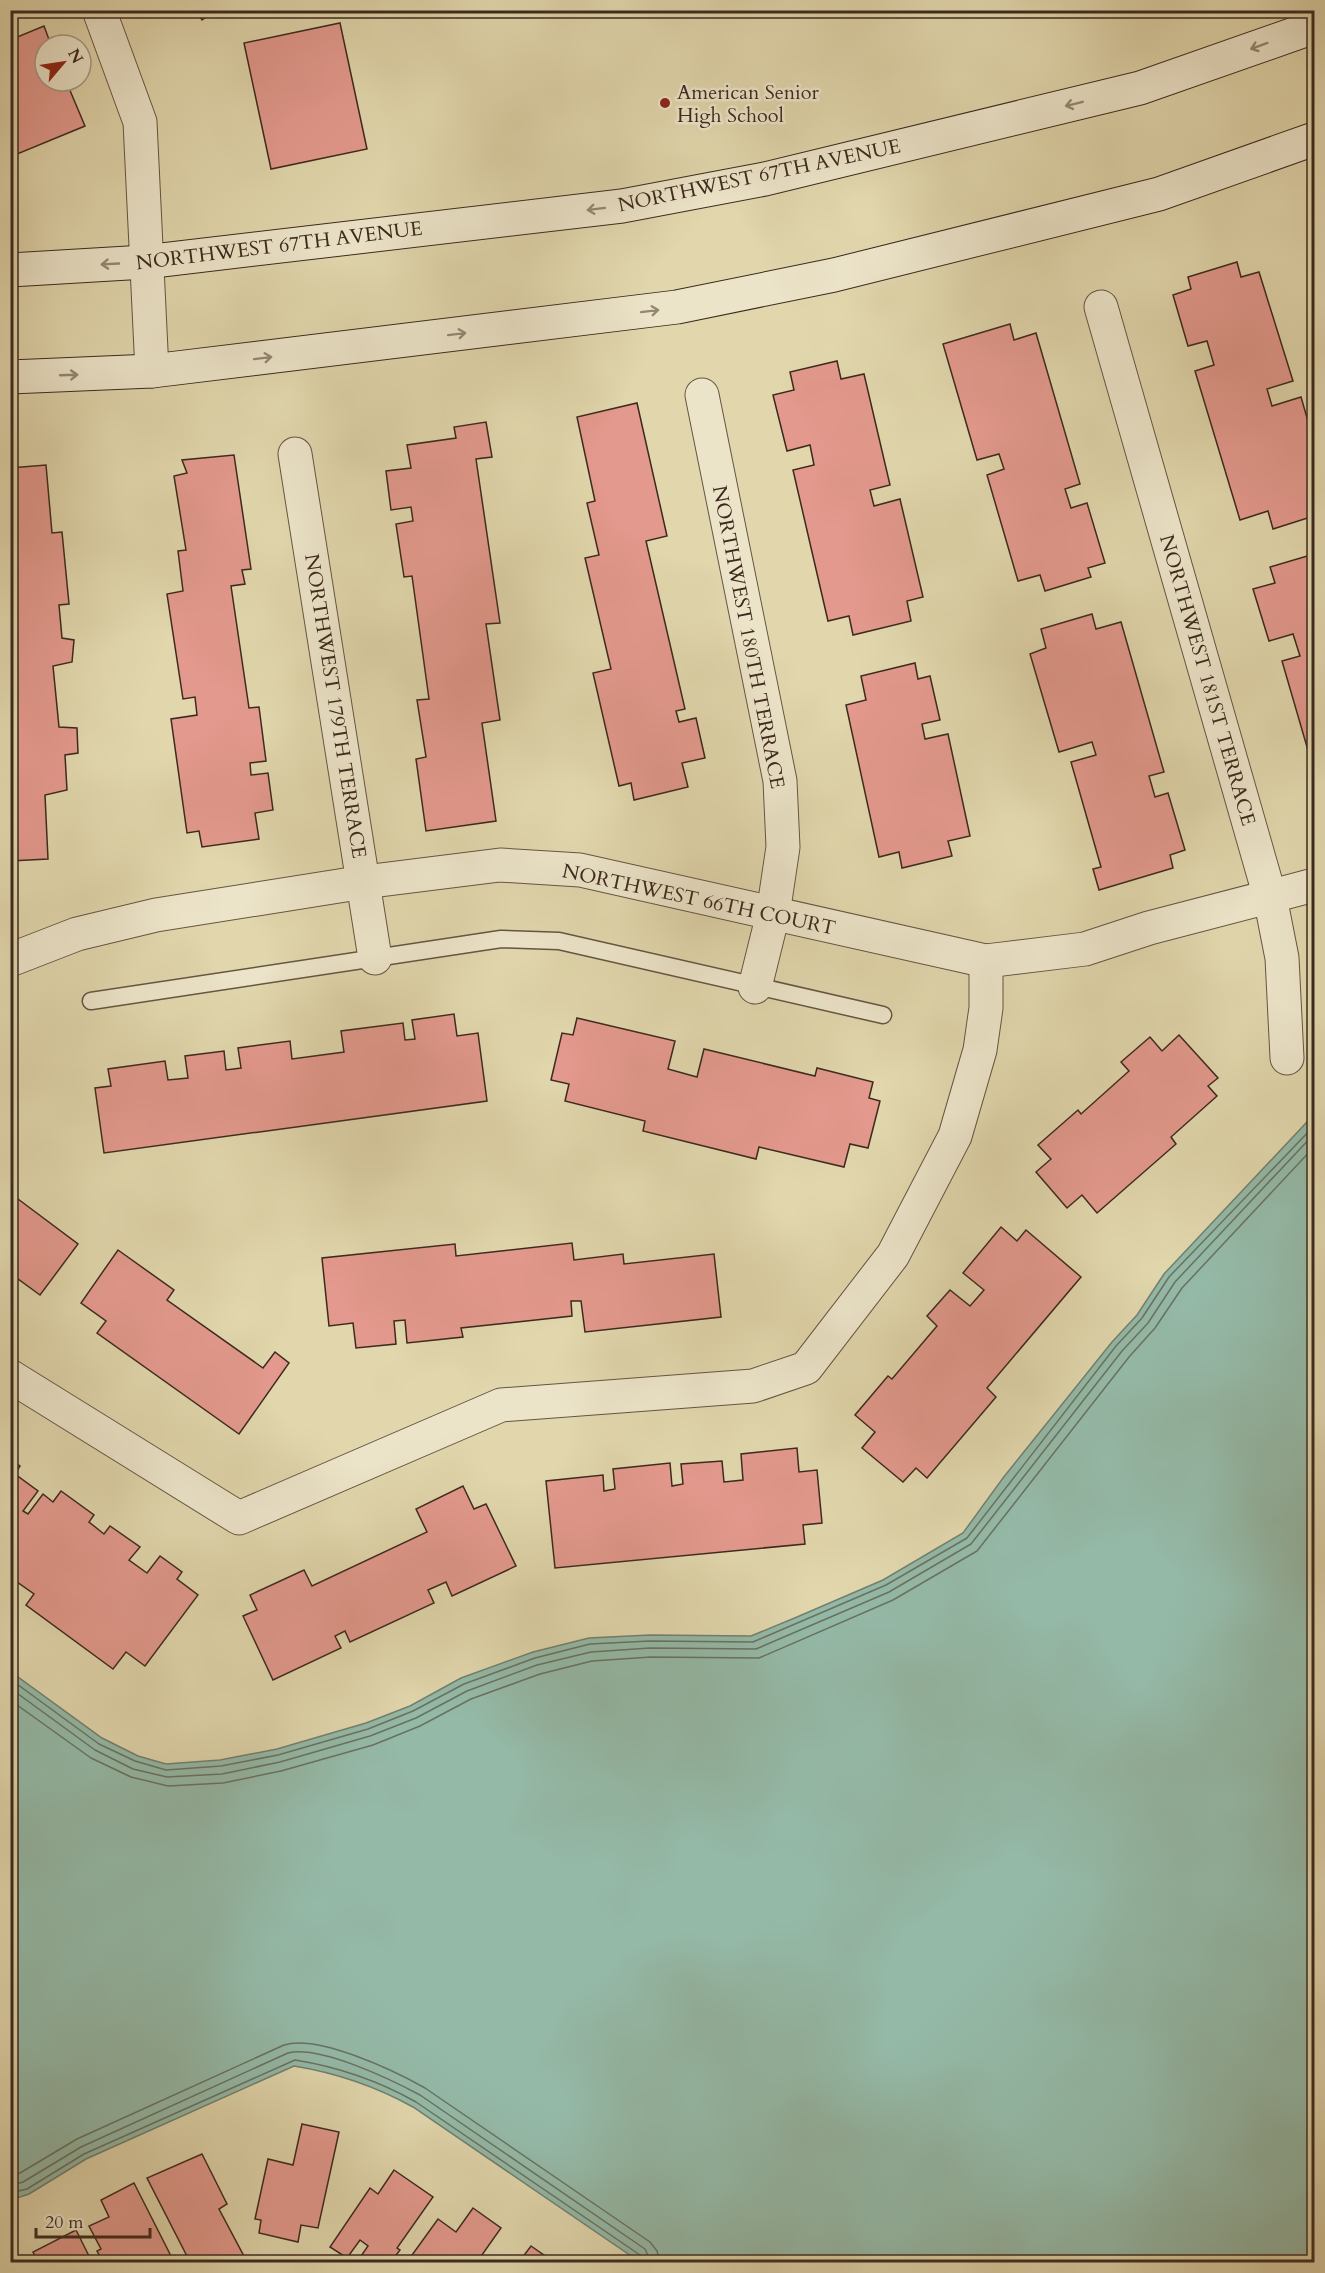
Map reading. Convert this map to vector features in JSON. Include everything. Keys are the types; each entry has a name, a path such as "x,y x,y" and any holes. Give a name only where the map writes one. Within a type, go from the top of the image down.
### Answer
{"street":[{"path":"99,10 140,122 152,371"},
{"name":"NORTHWEST 67TH AVENUE","path":"10,270 145,262 622,206 765,179 1140,88 1314,27"},
{"path":"10,377 152,371 677,307 834,275 1159,194 1314,139"},
{"name":"NORTHWEST 181ST TERRACE","path":"1101,307 1270,897 1282,958 1287,1058"},
{"name":"NORTHWEST 180TH TERRACE","path":"702,395 780,781 783,847 773,914 755,987"},
{"name":"NORTHWEST 179TH TERRACE","path":"295,454 375,958"},
{"name":"NORTHWEST 66TH COURT","path":"10,960 77,934 156,915 364,882 500,865 580,870 986,961 1085,949 1149,928 1314,885"},
{"path":"10,1376 240,1518 501,1406 753,1386 806,1368 893,1256 955,1136 980,1050 986,1008 986,961"}],"lane":[{"path":"91,1001 501,939 559,941 883,1015"}],"water":[{"path":"1314,1120 1314,2262 640,2262 413,2107 355,2081 294,2066 86,2159 29,2194 11,2200 11,1672 102,1738 138,1756 166,1764 220,1760 277,1749 366,1723 410,1706 461,1678 533,1652 589,1638 650,1635 751,1636 797,1617 883,1580 963,1533 1003,1478 1112,1342 1137,1315 1164,1274 1307,1122"}],"building":[{"path":"196,10 216,10 202,20"},
{"path":"340,23 367,149 271,169 244,43"},
{"path":"44,26 47,33 33,33 33,93 71,93 85,126 10,157 10,40"},
{"path":"1237,262 1241,277 1259,272 1293,381 1267,389 1272,406 1301,397 1314,442 1314,516 1273,529 1268,511 1240,520 1195,371 1214,365 1207,341 1188,346 1173,295 1191,289 1188,277"},
{"path":"1010,324 1014,340 1036,333 1080,484 1065,489 1071,508 1087,503 1105,563 1088,568 1091,577 1045,591 1040,575 1018,581 987,475 1004,469 999,454 977,460 943,344"},
{"path":"837,361 841,379 864,374 890,485 870,490 874,506 900,499 923,597 907,601 911,621 853,635 849,616 828,621 793,470 814,465 810,445 787,451 773,395 794,390 790,372"},
{"path":"637,403 667,536 646,541 685,709 676,711 679,722 696,718 705,758 682,763 688,787 634,800 631,783 619,786 593,673 611,669 585,558 599,555 587,503 595,501 577,417"},
{"path":"486,422 492,457 476,459 500,623 486,624 500,720 482,723 496,821 426,831 416,759 426,757 417,700 429,699 412,576 404,577 396,524 413,521 411,507 391,510 386,471 411,468 407,445 456,438 454,427"},
{"path":"234,455 251,569 242,570 245,584 231,586 249,708 259,707 266,761 250,763 251,775 268,773 273,810 255,813 259,839 202,847 199,831 187,833 171,719 197,715 195,697 183,699 167,594 183,591 178,551 186,550 174,476 187,473 182,460"},
{"path":"46,465 52,533 62,532 69,604 59,605 62,638 74,640 72,662 53,666 59,727 77,728 78,753 65,755 67,790 45,795 48,859 10,861 10,468"},
{"path":"1314,554 1314,771 1282,661 1300,656 1293,634 1269,641 1253,589 1275,583 1270,567"},
{"path":"1092,614 1096,629 1121,622 1164,772 1149,776 1155,797 1168,793 1185,850 1170,855 1173,868 1099,890 1093,869 1101,867 1071,762 1096,755 1092,742 1059,752 1030,654 1046,648 1041,629"},
{"path":"915,663 918,679 930,676 940,720 922,724 925,739 948,734 970,836 948,841 952,856 902,868 899,852 879,857 846,705 866,700 861,676"},
{"path":"454,1014 457,1036 478,1033 487,1101 104,1153 95,1088 111,1086 108,1069 165,1061 168,1080 188,1078 185,1056 224,1051 226,1070 241,1068 238,1048 290,1041 292,1059 344,1052 341,1031 403,1023 405,1040 415,1039 412,1020"},
{"path":"577,1018 675,1041 668,1069 697,1077 704,1049 815,1076 817,1068 873,1082 869,1098 880,1101 868,1148 850,1144 844,1167 759,1147 756,1159 643,1131 645,1121 565,1101 569,1084 551,1080 562,1033 573,1035"},
{"path":"1179,1035 1218,1078 1208,1086 1217,1096 1171,1137 1176,1144 1097,1213 1082,1195 1067,1208 1036,1172 1051,1159 1038,1145 1078,1110 1081,1114 1129,1071 1121,1062 1150,1037 1162,1051"},
{"path":"10,1193 78,1244 40,1295 10,1273"},
{"path":"1001,1227 1017,1241 1026,1230 1081,1277 987,1388 996,1397 927,1478 916,1468 903,1482 862,1448 875,1432 855,1415 888,1376 892,1379 937,1326 927,1316 950,1290 970,1306 984,1290 963,1273"},
{"path":"572,1243 574,1260 623,1254 624,1264 714,1254 721,1317 585,1332 581,1301 571,1301 572,1316 461,1328 463,1337 407,1343 405,1320 394,1321 396,1344 356,1348 353,1323 329,1326 322,1258 455,1244 456,1256"},
{"path":"118,1250 174,1290 167,1300 263,1368 275,1352 289,1363 239,1434 97,1333 106,1321 81,1303"},
{"path":"797,1448 799,1472 817,1470 822,1523 803,1525 805,1544 555,1568 546,1481 603,1475 604,1491 615,1489 613,1469 670,1463 672,1486 683,1484 681,1464 722,1461 724,1482 743,1480 741,1454"},
{"path":"10,1459 20,1466 15,1474 38,1491 23,1511 28,1514 43,1494 53,1502 61,1491 94,1515 89,1522 104,1534 110,1526 140,1547 129,1560 147,1573 160,1556 182,1572 177,1579 198,1595 145,1666 126,1652 113,1669 26,1605 34,1594 10,1577"},
{"path":"463,1486 474,1509 486,1504 516,1566 452,1596 446,1582 428,1590 434,1603 350,1642 345,1631 335,1636 341,1648 273,1680 243,1616 257,1610 250,1595 304,1570 312,1586 427,1532 416,1509"},
{"path":"302,2124 339,2132 318,2228 301,2225 298,2242 259,2233 261,2220 255,2219 268,2159 293,2165"},
{"path":"202,2154 227,2204 219,2209 246,2260 242,2262 190,2262 147,2178"},
{"path":"394,2170 433,2197 397,2248 400,2250 391,2262 370,2262 361,2256 368,2246 360,2240 347,2258 330,2247 370,2188 378,2194"},
{"path":"134,2183 174,2262 103,2262 97,2251 101,2249 89,2226 109,2217 101,2200"},
{"path":"473,2208 501,2228 477,2262 407,2262 438,2219 456,2232"},
{"path":"76,2230 92,2262 38,2262 33,2252"},
{"path":"531,2246 547,2257 555,2262 519,2262"}],"place":[{"name":"American Senior High School","path":"665,103"}]}
